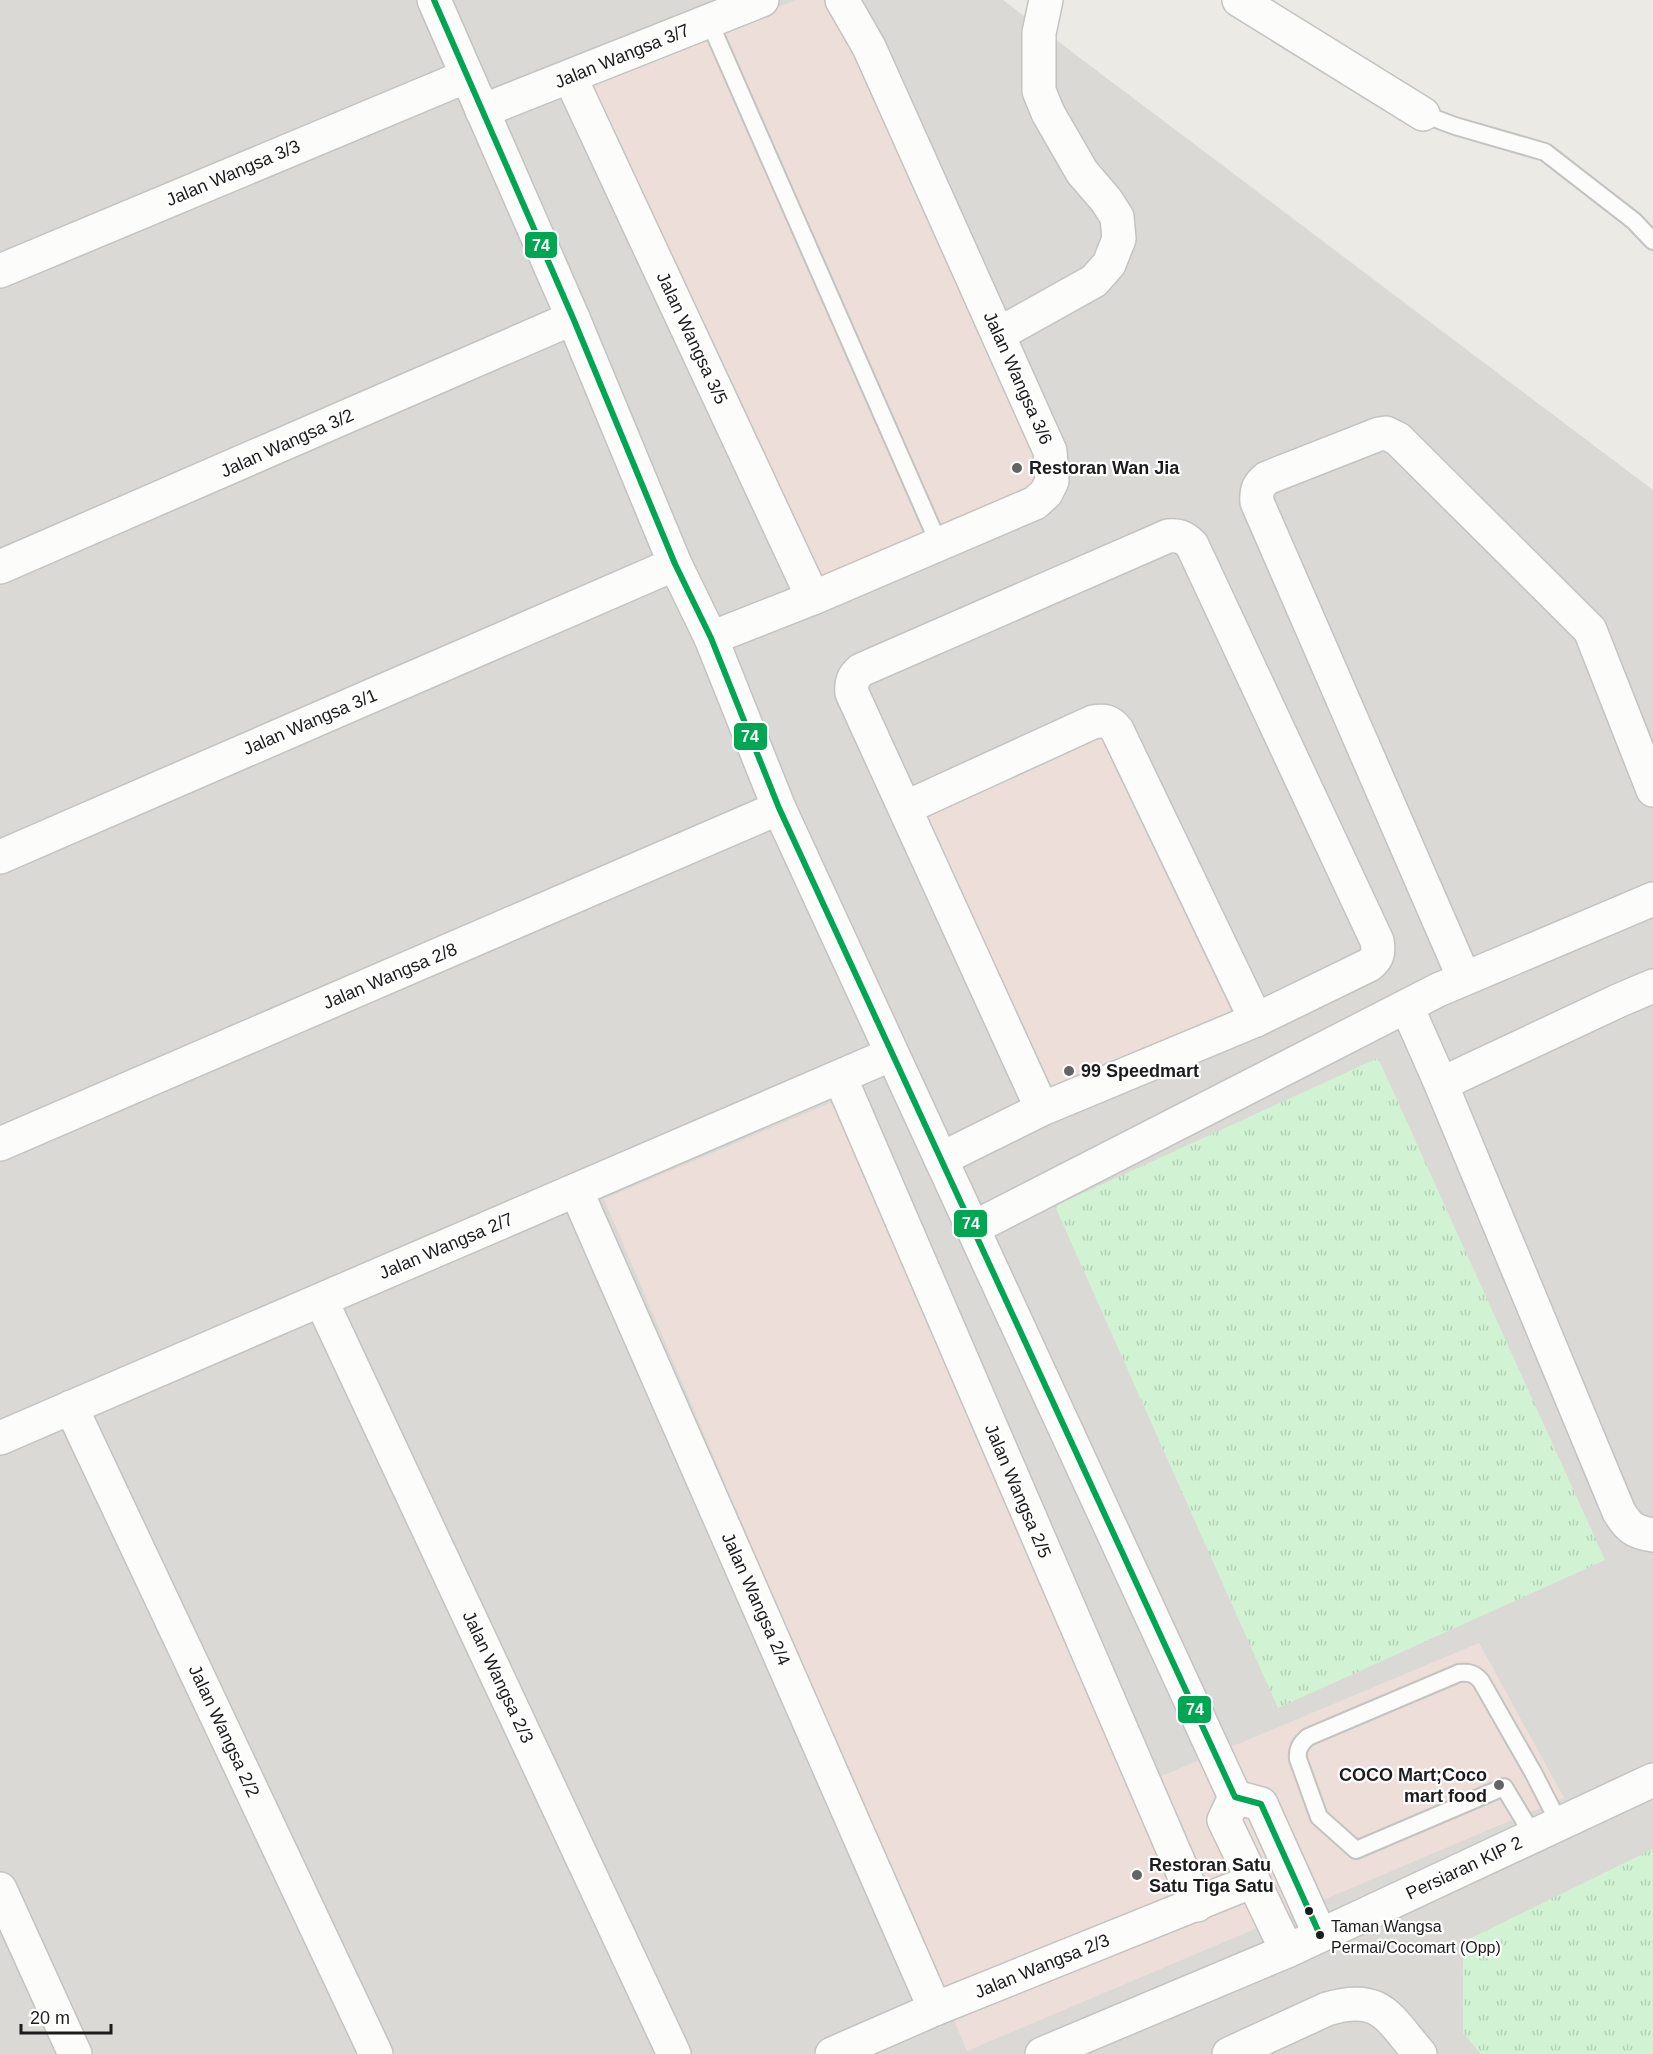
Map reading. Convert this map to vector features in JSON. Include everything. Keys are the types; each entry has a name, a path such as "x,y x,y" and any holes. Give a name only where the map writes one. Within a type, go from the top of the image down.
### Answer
{"street":[{"path":"434,0 573,318 675,564 711,638 779,808 1235,1797"},
{"name":"Jalan Wangsa 3/7","path":"482,111 762,0"},
{"name":"Jalan Wangsa 3/6","path":"711,638 813,598 1035,503 1046,493 1052,481 1050,451 999,334 869,46 842,0"},
{"path":"999,334 1094,281 1109,264 1119,239 1117,218 1106,200 1082,172 1048,113 1039,91 1039,33 1046,0"},
{"path":"1239,0 1423,114"},
{"name":"Jalan Wangsa 3/3","path":"0,271 467,76"},
{"name":"Jalan Wangsa 3/5","path":"570,77 813,598"},
{"name":"Jalan Wangsa 3/2","path":"0,567 573,318"},
{"path":"1464,978 1257,502 1256,493 1260,484 1268,478 1379,434 1386,433 1398,439 1590,630 1653,789"},
{"path":"941,1159 1042,1109 1256,1020 1369,965 1376,959 1379,950 1377,941 1192,545 1186,538 1177,535 1168,536 861,670 854,676 851,684 852,693 1042,1109"},
{"name":"Jalan Wangsa 3/1","path":"0,857 675,564"},
{"path":"905,808 1093,722 1102,720 1111,723 1117,730 1256,1020"},
{"name":"Jalan Wangsa 2/8","path":"0,1144 779,808"},
{"path":"973,1228 1464,978 1653,899"},
{"path":"1441,1084 1653,986"},
{"path":"1407,1007 1619,1512 1629,1527 1642,1534 1653,1535"},
{"name":"Jalan Wangsa 2/7","path":"0,1438 892,1054"},
{"name":"Jalan Wangsa 2/5","path":"840,1077 1197,1905"},
{"name":"Jalan Wangsa 2/4","path":"576,1190 935,2008"},
{"name":"Jalan Wangsa 2/3","path":"321,1300 674,2054"},
{"name":"Jalan Wangsa 2/2","path":"71,1407 376,2054"},
{"name":"Persiaran KIP 2","path":"1042,2054 1287,1951 1653,1780"},
{"path":"1235,1797 1224,1820 1287,1951"},
{"path":"1235,1797 1261,1804 1320,1935"},
{"name":"Jalan Wangsa 2/3","path":"832,2054 935,2008 1253,1881"},
{"path":"0,1889 75,2054"},
{"path":"1229,2054 1327,2009 1344,2004 1365,2004 1379,2008 1420,2054"}],"lane":[{"path":"709,21 939,544"},
{"path":"1423,114 1455,126 1545,152 1634,221 1653,241"},
{"path":"1467,1672 1476,1675 1481,1681 1534,1774 1546,1829 1504,1787 1356,1850 1319,1817 1298,1759 1297,1750 1308,1737 1459,1673 1467,1672"}],"shaded area":[{"path":"0,0 1003,0 1653,490 1653,2054 0,2054"},
{"path":"796,0 829,0 1040,463 1032,488 818,584 585,82"},
{"path":"1099,734 1234,1017 1050,1095 921,816"},
{"path":"837,1100 1133,1788 1479,1643 1564,1798 967,2051 604,1199"}],"green space":[{"path":"1378,1058 1605,1560 1278,1708 1055,1206"},
{"path":"1653,1849 1653,2054 1481,2054 1463,2033 1463,1942"}],"transit line":[{"name":"74","path":"434,0 573,318 675,564 711,638 779,808 1235,1797 1261,1804 1320,1935"}],"place":[{"name":"Restoran Wan Jia","path":"1017,468"},
{"name":"99 Speedmart","path":"1069,1071"},
{"name":"COCO Mart;Coco mart food","path":"1499,1785"},
{"name":"Restoran Satu Satu Tiga Satu","path":"1137,1875"},
{"name":"Taman Wangsa Permai/Cocomart (Opp)","path":"1320,1935"}]}
